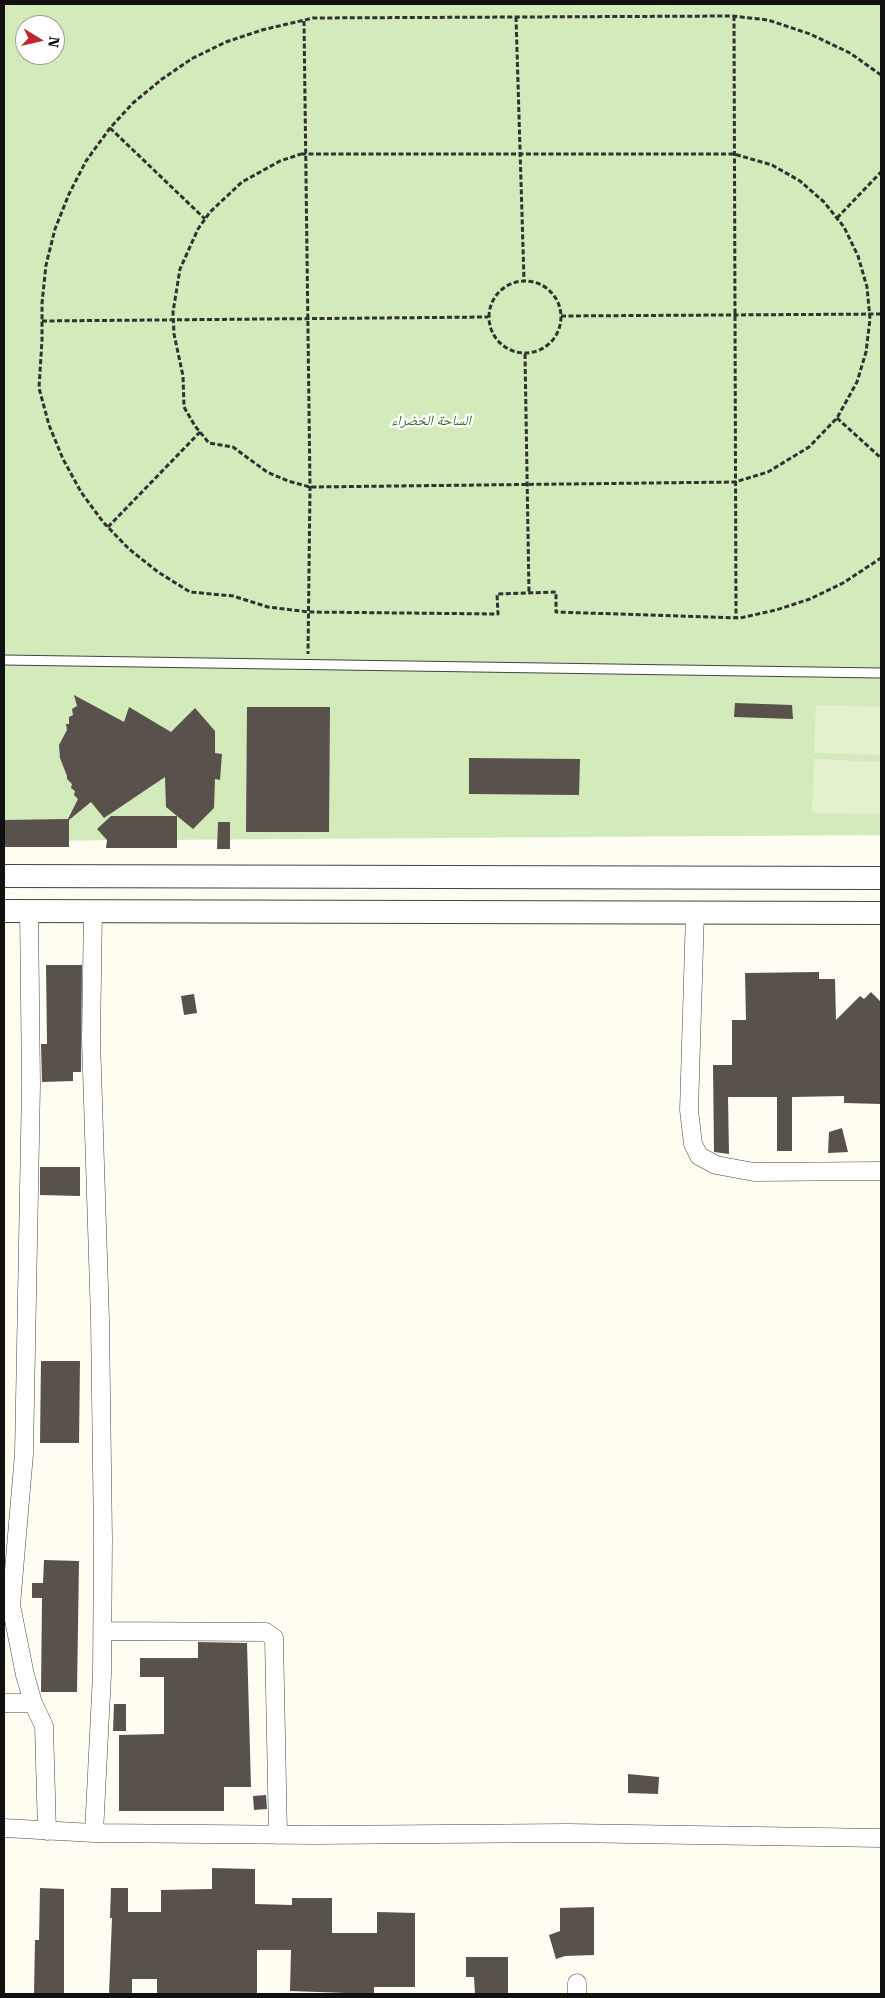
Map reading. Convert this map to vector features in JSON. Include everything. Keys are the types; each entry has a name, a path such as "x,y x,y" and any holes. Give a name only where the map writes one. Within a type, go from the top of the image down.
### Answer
{"street":[{"path":"4,876 881,878"},
{"path":"4,911 881,914"},
{"path":"29,911 31,1085 24,1454 11,1606 11,1643 33,1703 44,1726 47,1831"},
{"path":"93,911 91,1039 100,1320 103,1631 94,1833"},
{"path":"695,913 689,1110 693,1144 699,1156 716,1165 754,1172 881,1171"},
{"path":"103,1631 266,1632 274,1638 278,1835"},
{"path":"4,1703 33,1703"},
{"path":"4,1828 94,1833 278,1835 549,1833 881,1838"}],"lane":[{"path":"4,660 881,673"}],"path":[{"path":"734,16 736,617"},
{"path":"881,75 850,54 810,34 768,20 734,16 313,18 262,30 226,42 193,58 162,79 133,103 110,128 86,161 69,194 55,229 46,265 39,388 49,425 63,459 81,492 108,527 130,549 158,572 190,592 233,596 268,607 309,612 498,614 497,594 556,592 556,612 736,617 776,610 810,599 843,583 881,558"},
{"path":"516,17 524,280"},
{"path":"304,21 309,318 308,664"},
{"path":"110,128 205,219"},
{"path":"306,154 520,154 734,154 757,159 786,172 812,191 837,218 858,256 867,287 870,314 869,336 862,367 850,397 836,418 815,441 790,461 768,472 735,482 310,487 267,472 233,447 208,443 184,407 184,376 177,355 173,320 175,290 180,269 191,242 205,219 225,196 242,182 280,161 306,154"},
{"path":"837,218 881,172"},
{"path":"524,280 546,287 554,295 561,316 560,328 554,338 546,346 525,354 508,349 495,339 488,317 490,306 503,287 524,280"},
{"path":"561,316 881,314"},
{"path":"42,321 488,317"},
{"path":"525,354 530,593"},
{"path":"836,418 881,458"},
{"path":"108,527 200,432"}],"green space":[{"name":"الساحة الخضراء","path":"4,4 881,4 881,835 4,841"},
{"path":"816,705 881,707 881,755 814,753"},
{"path":"814,759 881,762 881,814 812,813"}],"building":[{"path":"74,695 124,722 129,707 171,732 195,708 215,731 215,753 222,754 220,780 215,779 214,808 193,829 166,807 165,777 104,818 91,802 69,820 69,847 4,847 4,820 68,819 78,799 74,795 75,791 71,788 72,784 67,779 60,758 59,745 67,730 66,724 69,724 69,717 73,715 72,709 77,706"},
{"path":"735,703 792,705 793,719 734,717"},
{"path":"247,707 330,707 329,832 246,832"},
{"path":"469,758 580,759 579,795 469,794"},
{"path":"111,816 177,816 177,848 106,848 107,840 97,829"},
{"path":"218,822 230,822 230,849 217,849"},
{"path":"46,965 82,965 81,1072 73,1072 73,1081 42,1082 41,1044 47,1044"},
{"path":"819,972 819,979 835,979 836,1020 860,996 864,999 871,992 881,1002 881,1104 844,1103 844,1096 792,1097 792,1151 777,1151 777,1097 728,1097 729,1154 714,1152 713,1065 732,1065 732,1020 746,1020 745,973"},
{"path":"194,994 197,1013 184,1015 181,996"},
{"path":"842,1128 848,1152 828,1153 829,1132"},
{"path":"40,1167 80,1167 80,1196 40,1195"},
{"path":"41,1361 80,1361 79,1443 40,1443"},
{"path":"44,1560 79,1561 77,1692 41,1692 42,1598 32,1598 32,1583 43,1583"},
{"path":"198,1642 247,1643 251,1787 224,1787 224,1811 119,1811 119,1735 164,1734 164,1677 140,1677 140,1658 198,1658"},
{"path":"114,1704 126,1704 126,1731 113,1731"},
{"path":"628,1774 659,1777 658,1794 628,1793"},
{"path":"266,1795 267,1809 254,1810 253,1796"},
{"path":"212,1868 255,1869 255,1904 292,1905 292,1898 332,1898 332,1933 377,1933 377,1912 415,1913 415,1987 374,1987 374,1994 290,1991 291,1950 257,1950 257,1994 157,1994 157,1979 132,1979 132,1994 109,1994 112,1918 110,1918 111,1888 128,1888 128,1912 161,1912 161,1890 212,1889"},
{"path":"40,1888 64,1889 64,1994 34,1994 35,1940 39,1940"},
{"path":"594,1907 594,1955 565,1956 556,1959 549,1935 560,1931 560,1908"},
{"path":"466,1957 508,1957 508,1994 475,1994 474,1977 466,1977"}]}
